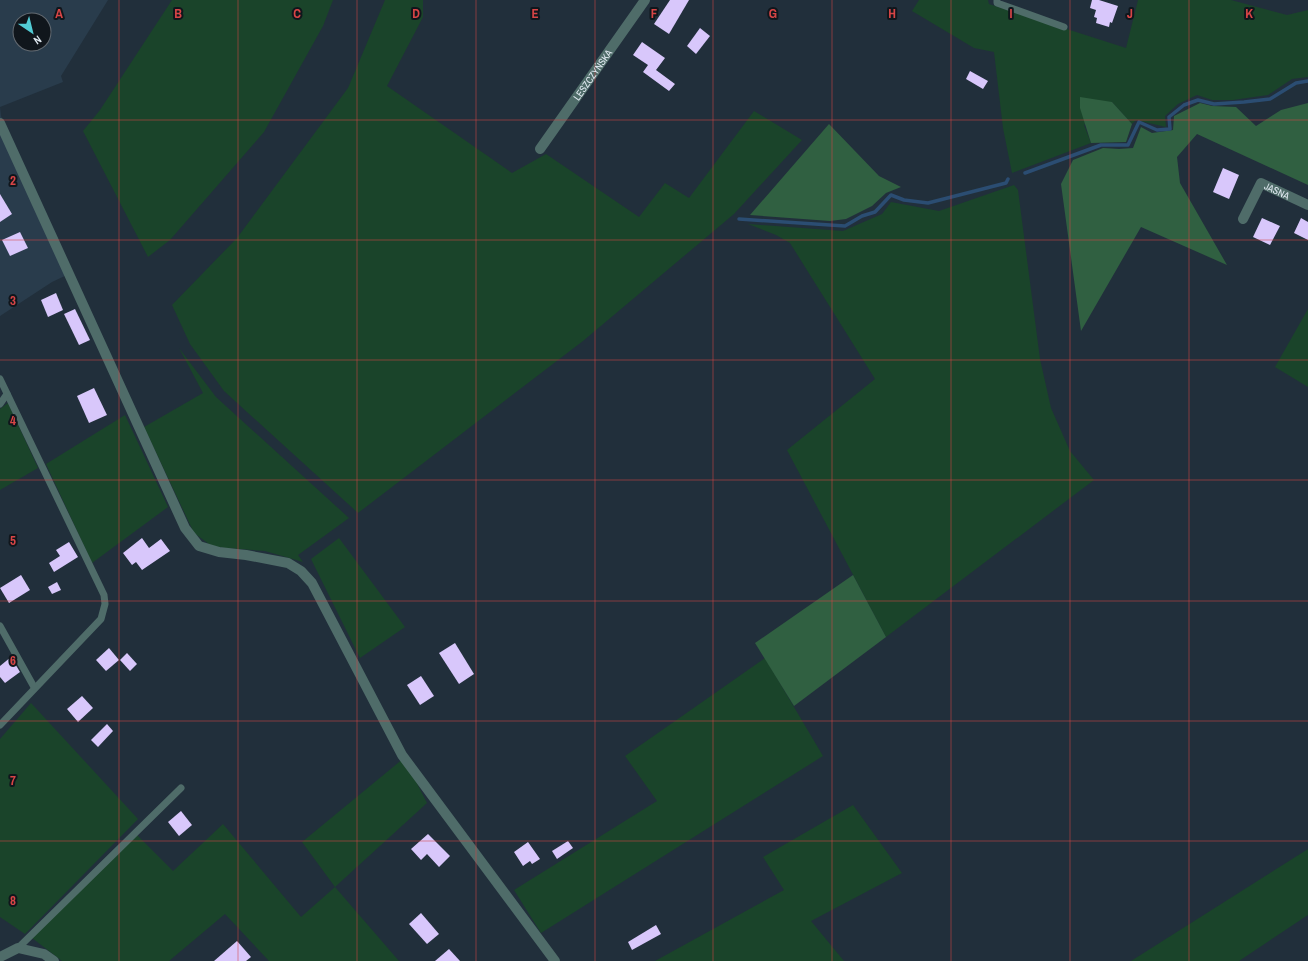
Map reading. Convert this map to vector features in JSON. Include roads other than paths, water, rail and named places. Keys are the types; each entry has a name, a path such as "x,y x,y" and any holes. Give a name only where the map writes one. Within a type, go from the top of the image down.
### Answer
{"street":[{"name":"LESZCZYŃSKA","path":"540,149 645,0"},
{"path":"0,123 185,528 199,546 219,552 246,555 288,563 301,571 312,583 402,755 555,961"},
{"name":"JASNA","path":"1243,219 1261,183 1308,205"},
{"path":"0,957 18,948 44,954 54,961"}],"lane":[{"path":"997,0 997,4 1064,27"},
{"path":"0,379 104,595 105,604 101,619 34,687 0,725"},
{"path":"0,404 7,394"},
{"path":"0,626 34,687"},
{"path":"18,948 181,788"}],"waterway":[{"path":"1025,173 1101,145 1128,145 1139,122 1157,130 1170,129 1169,117 1184,105 1198,100 1214,104 1270,99 1296,83 1308,81"},
{"path":"739,219 845,226 862,216 875,212 891,195 904,200 928,203 1006,183 1008,179"}]}
